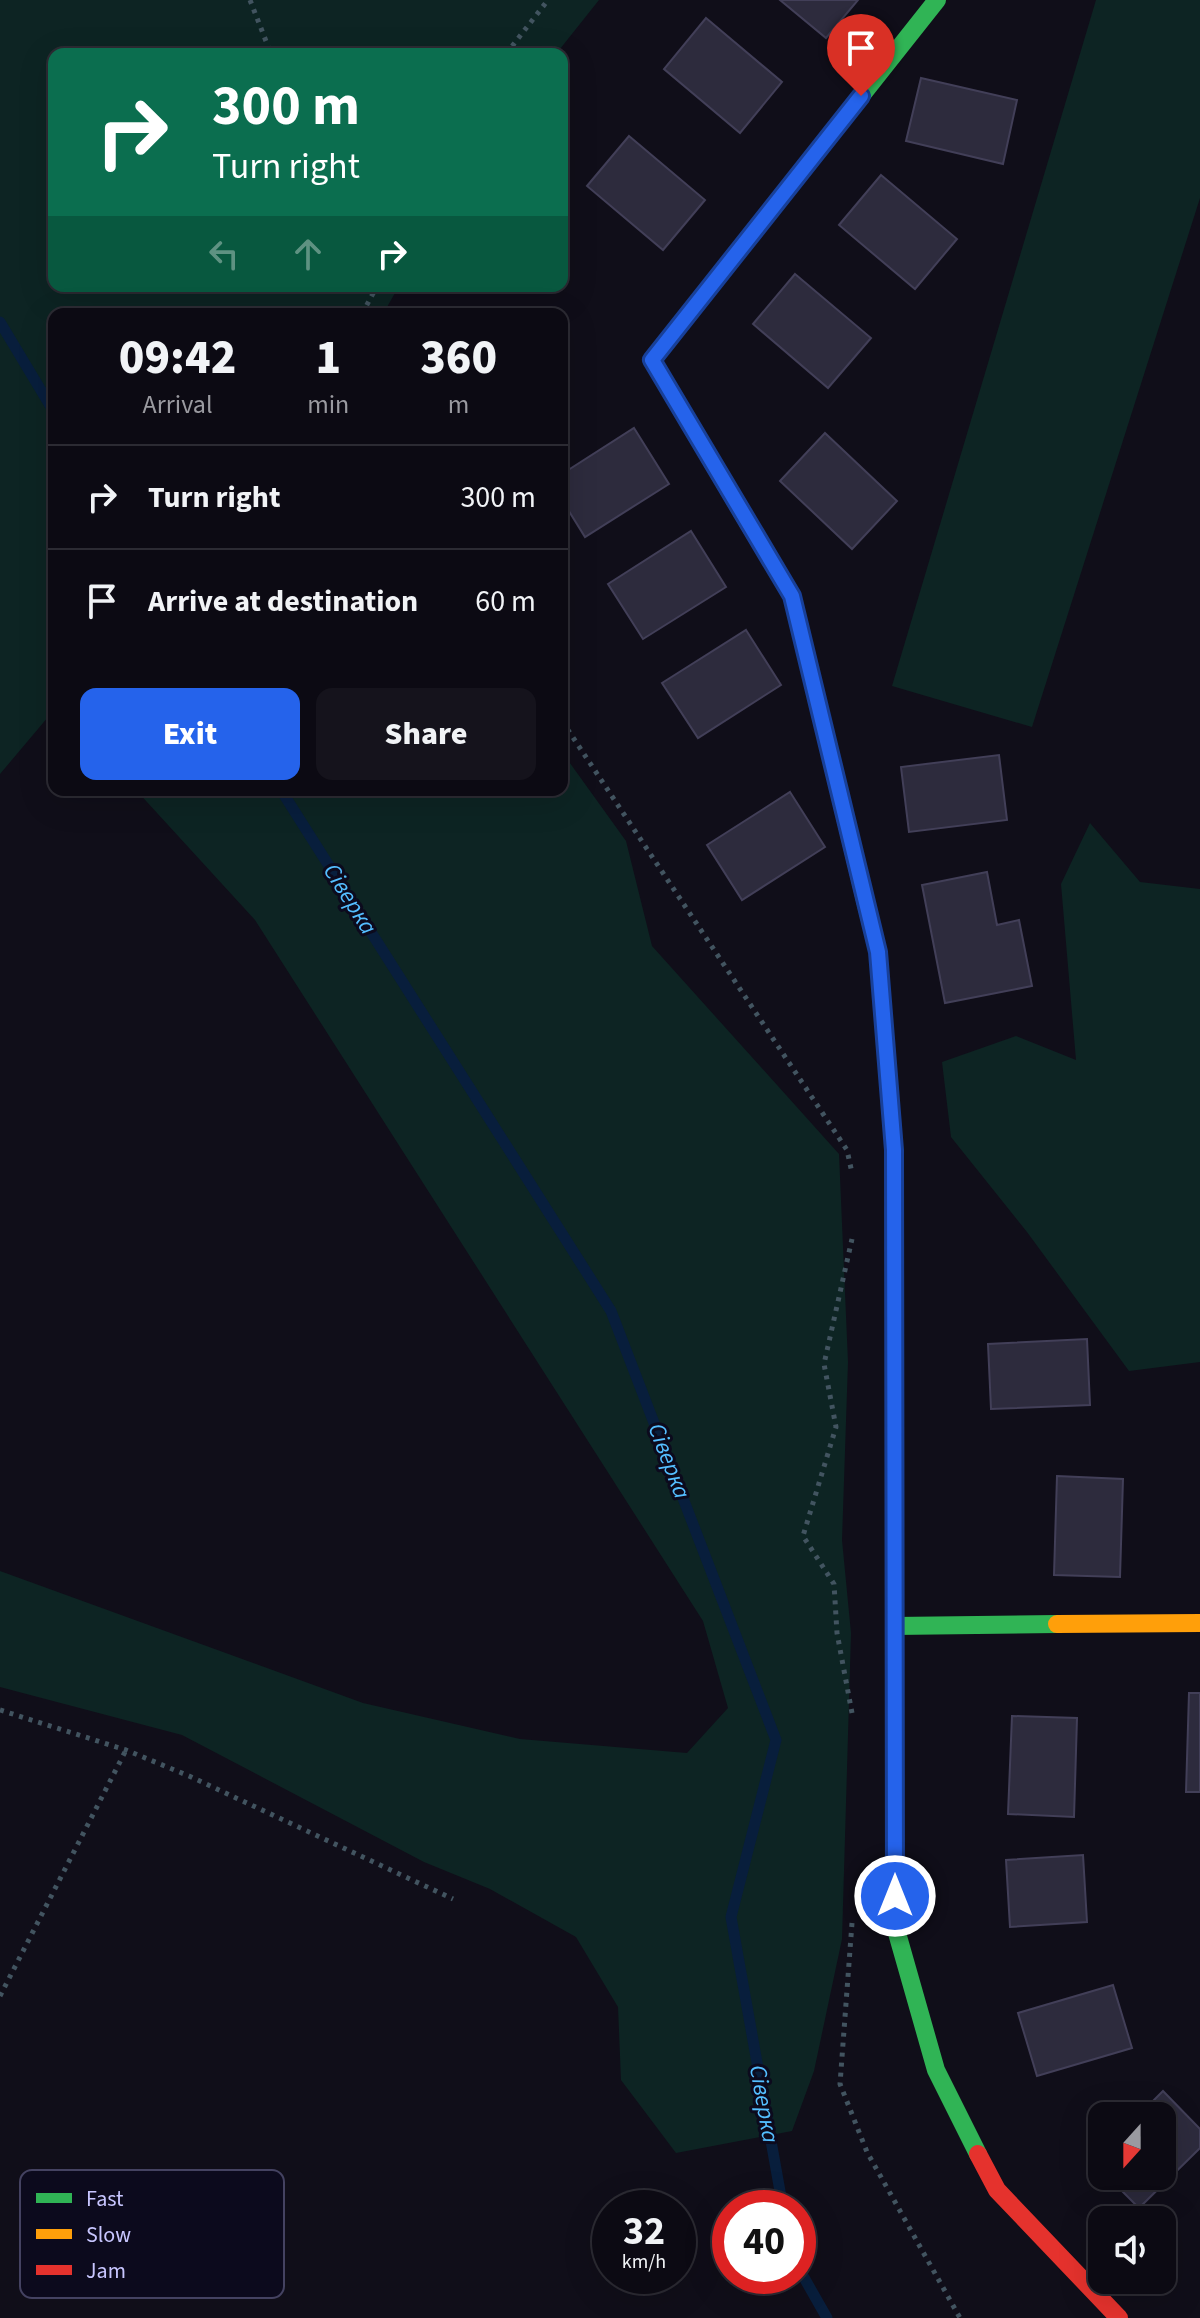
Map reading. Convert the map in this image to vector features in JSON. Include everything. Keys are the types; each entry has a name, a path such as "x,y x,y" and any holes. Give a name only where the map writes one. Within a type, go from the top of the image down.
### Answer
{"street":[{"path":"937,0 652,360 792,596 878,952 894,1150 895,1926 936,2070 997,2190 1119,2318"},
{"path":"894,1626 1200,1623"}],"path":[{"path":"250,0 269,48"},
{"path":"511,48 548,0"},
{"path":"568,730 847,1150 854,1188"},
{"path":"854,1230 824,1364 836,1427 803,1536 834,1584 837,1633 854,1727"},
{"path":"0,1710 126,1750 262,1808 453,1899"},
{"path":"0,1996 126,1750"},
{"path":"853,1911 840,2084 867,2152 960,2318"}],"green space":[{"path":"0,0 599,0 561,48 48,48 48,292 396,292 386,308 48,308 48,717 0,774"},
{"path":"1096,0 1200,0 1200,198 1032,727 892,686"},
{"path":"568,760 626,841 652,946 839,1154 848,1362 842,1540 851,1633 842,1939 814,2071 792,2131 676,2153 621,2080 618,2007 576,1937 490,1889 424,1862 182,1735 0,1687 0,1571 363,1703 520,1739 687,1753 728,1708 703,1621 255,920 141,796 568,796"},
{"path":"1090,823 1140,882 1200,889 1200,1362 1129,1371 1027,1232 951,1137 942,1062 1016,1036 1076,1060 1061,884"}],"building":[{"path":"780,0 858,0 826,38"},
{"path":"706,18 782,82 740,133 664,69"},
{"path":"921,78 1017,100 1003,164 906,141"},
{"path":"629,136 705,200 663,250 587,186"},
{"path":"881,175 957,239 915,289 839,225"},
{"path":"795,274 871,338 828,388 753,324"},
{"path":"634,428 669,484 585,537 568,510 568,470"},
{"path":"825,433 897,501 852,549 780,481"},
{"path":"691,531 726,587 643,639 608,584"},
{"path":"746,630 781,685 698,738 662,683"},
{"path":"999,755 1007,820 909,832 901,767"},
{"path":"790,792 825,847 742,900 707,845"},
{"path":"987,872 997,925 1019,920 1032,986 945,1003 922,885"},
{"path":"1087,1339 1090,1405 991,1409 988,1344"},
{"path":"1057,1476 1123,1479 1120,1577 1054,1575"},
{"path":"1189,1693 1200,1693 1200,1792 1186,1792"},
{"path":"1012,1716 1077,1718 1074,1817 1008,1814"},
{"path":"1083,1855 1087,1922 1010,1927 1006,1860"},
{"path":"1113,1985 1132,2048 1037,2076 1018,2013"},
{"path":"1163,2091 1174,2102 1152,2102"},
{"path":"1176,2104 1200,2129 1200,2148 1176,2172"},
{"path":"1121,2190 1157,2190 1141,2206 1137,2206"}],"waterway":[{"name":"Сіверка","path":"0,322 48,402"},
{"name":"Сіверка","path":"285,796 611,1311 776,1740 731,1917 780,2190"},
{"name":"Сіверка","path":"813,2294 827,2318"}],"traffic: fast":[{"path":"747,521 652,360 937,0"},
{"path":"864,896 878,952 894,1150 894,1626"},
{"path":"978,2154 936,2070 895,1926 894,1626 1057,1624"}],"traffic: slow":[{"path":"1057,1624 1200,1623"}],"traffic: jam":[{"path":"747,521 792,596 864,896"},
{"path":"978,2154 997,2190 1119,2318"}],"route":[{"path":"861,96 652,360 792,596 878,952 894,1150 895,1896"}]}
